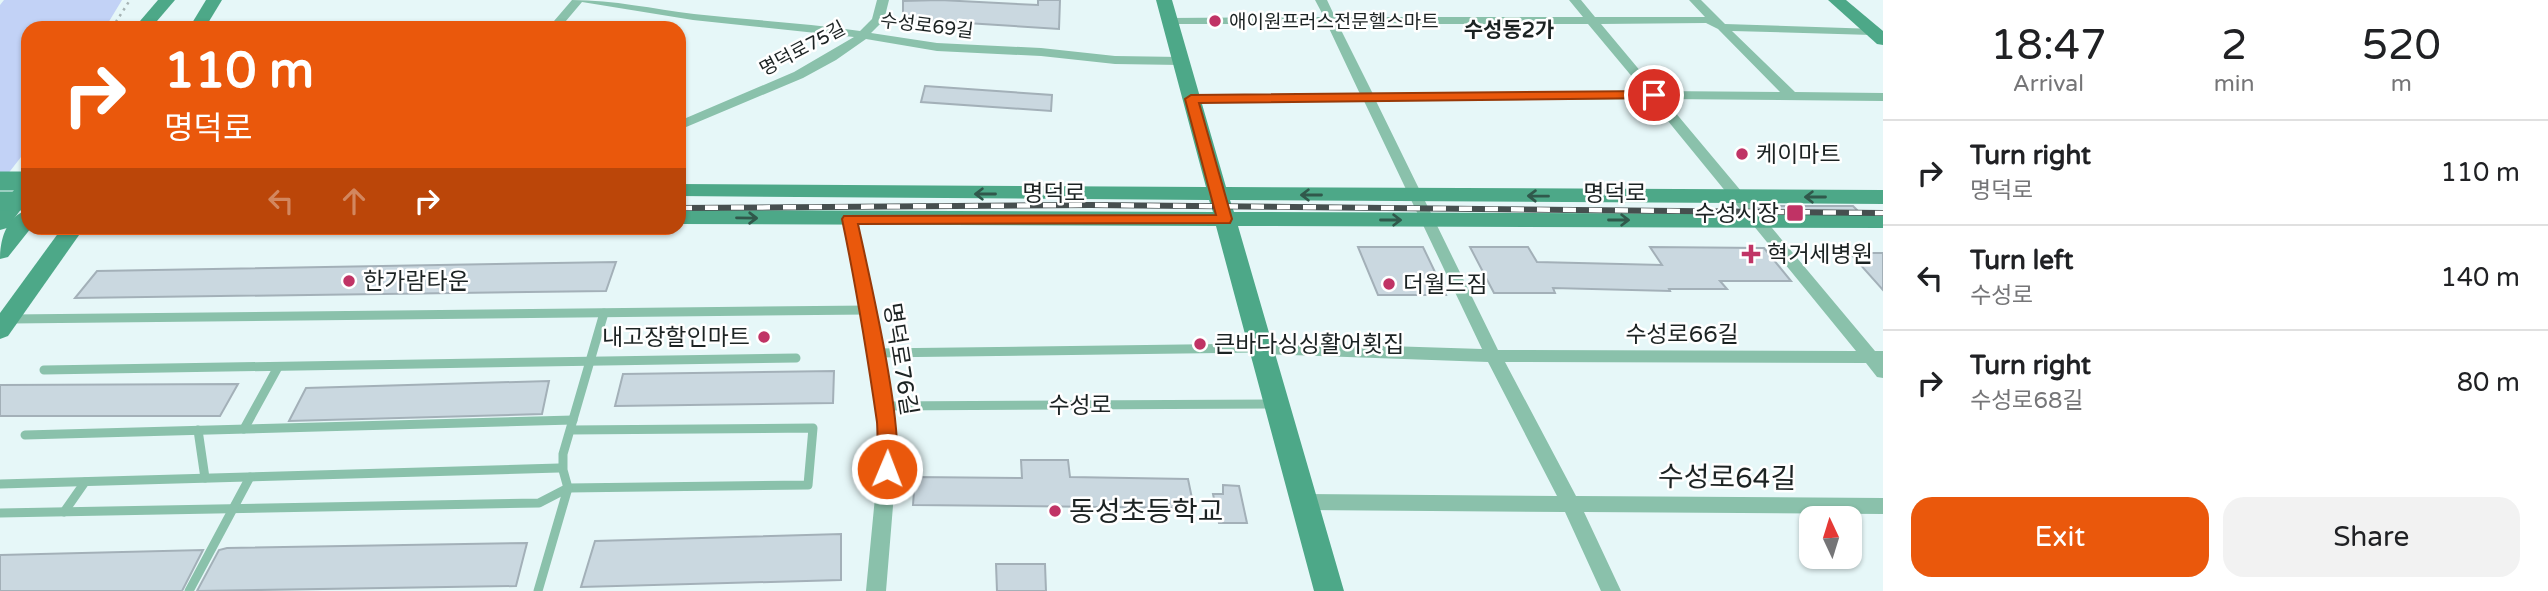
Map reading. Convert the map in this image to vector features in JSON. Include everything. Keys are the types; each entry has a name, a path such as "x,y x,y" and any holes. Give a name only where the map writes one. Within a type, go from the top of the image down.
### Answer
{"main road":[{"path":"132,21 146,0"},
{"path":"148,21 167,0"},
{"path":"163,21 181,0"},
{"path":"201,21 214,0"},
{"path":"1836,0 1878,35"},
{"path":"1166,10 1329,591"},
{"path":"0,181 21,182"},
{"name":"명덕로","path":"686,190 1883,197"},
{"path":"0,223 21,193"},
{"path":"0,201 21,201"},
{"name":"명덕로","path":"686,217 1883,221"},
{"path":"0,252 21,226"},
{"path":"3,317 53,235"},
{"path":"3,317 67,235"}],"street":[{"path":"560,21 578,0"},
{"name":"수성로69길","path":"586,0 693,17 866,36 937,47 1041,52 1115,60 1181,61"},
{"name":"명덕로75길","path":"686,123 798,76 866,36 878,18 884,5 883,0"},
{"path":"1321,0 1493,356 1570,503 1611,591"},
{"path":"1575,0 1877,357 1883,372"},
{"path":"1695,0 1792,97"},
{"path":"1166,10 1330,20 1708,20 1722,27 1878,35"},
{"path":"1191,99 1654,95 1883,97"},
{"name":"명덕로76길","path":"849,219 869,310 889,445 876,591"},
{"name":"수성로66길","path":"1261,348 1493,356 1877,357"},
{"name":"수성로64길","path":"1304,502 1883,506"}],"lane":[{"path":"3,317 869,310"},
{"path":"538,591 568,488 559,468 604,313"},
{"path":"876,353 1261,348"},
{"path":"44,370 796,358"},
{"path":"244,429 278,367"},
{"name":"수성로","path":"883,406 1277,404"},
{"path":"0,513 539,503 568,488 808,485 813,428 572,425 25,435"},
{"path":"198,430 205,478"},
{"path":"0,484 559,468"},
{"path":"189,591 250,477"},
{"path":"64,512 85,481"}],"path":[{"path":"117,21 131,0"}],"water":[{"path":"4,0 122,0 109,21 21,21 21,157 0,184 0,5"}],"building":[{"path":"1038,0 1060,0 1059,29 903,19 903,1 1038,5"},
{"path":"925,86 1052,95 1051,111 921,102"},
{"path":"1757,206 1853,206 1858,211 1761,211"},
{"path":"1358,247 1423,247 1446,295 1378,295"},
{"path":"1470,247 1528,247 1537,262 1662,265 1650,247 1764,248 1791,281 1720,281 1727,289 1669,289 1670,291 1553,288 1555,293 1494,293"},
{"path":"1850,253 1883,253 1883,290"},
{"name":"한가람타운","path":"616,262 606,291 75,298 97,271"},
{"path":"834,371 833,403 615,406 623,374"},
{"path":"549,381 542,414 289,421 306,388"},
{"path":"238,384 220,416 0,416 0,385"},
{"path":"1021,460 1068,460 1070,477 1188,479 1194,508 913,505 915,477 1022,478"},
{"path":"1223,485 1239,486 1247,523 1219,523 1213,494 1223,494"},
{"path":"841,534 841,580 581,587 595,541"},
{"path":"527,543 516,586 197,591 219,550 227,548"},
{"path":"203,550 182,591 0,591 0,555"},
{"path":"996,564 1045,564 1046,591 997,591"}],"railway":[{"path":"0,199 21,199"},
{"path":"686,208 1090,205 1883,213"}],"place":[{"name":"애이원프러스전문헬스마트","path":"1215,21"},
{"name":"케이마트","path":"1742,154"},
{"name":"수성시장","path":"1795,213"},
{"name":"혁거세병원","path":"1751,254"},
{"name":"한가람타운","path":"349,281"},
{"name":"더월드짐","path":"1389,284"},
{"name":"내고장할인마트","path":"764,337"},
{"name":"큰바다싱싱활어횟집","path":"1200,344"},
{"name":"동성초등학교","path":"1055,511"}],"district":[{"name":"수성동2가","path":"1509,30"}],"route":[{"path":"887,469 889,445 869,310 849,219 1225,219 1191,99 1654,95"}]}
